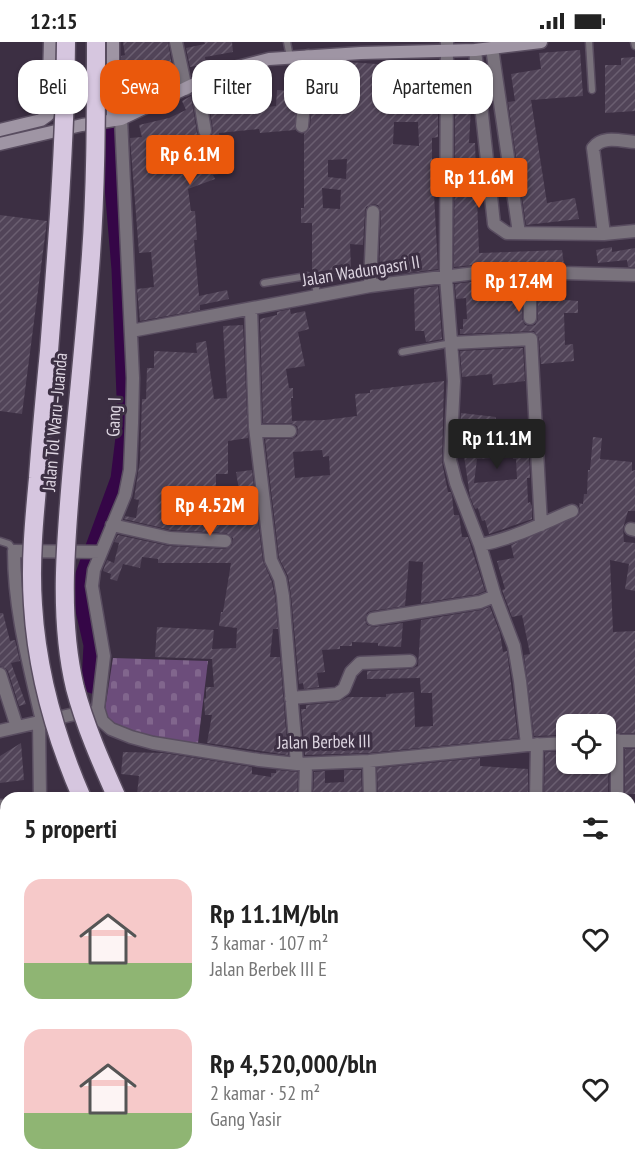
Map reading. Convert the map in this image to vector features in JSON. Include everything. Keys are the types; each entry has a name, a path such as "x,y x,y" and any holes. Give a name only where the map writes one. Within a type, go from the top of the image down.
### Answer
{"highway":[{"name":"Jalan Tol Waru–Juanda","path":"66,42 56,269 35,504 32,575 35,633 42,679 61,747 80,792"},
{"name":"Jalan Tol Waru–Juanda","path":"96,42 96,158 90,267 67,519 65,577 68,643 75,686 86,727 114,792"}],"main road":[{"path":"48,115 50,42"},
{"path":"113,42 117,120"},
{"path":"268,60 361,48 447,46 475,50 541,42"},
{"path":"0,144 82,125 117,120 192,86"},
{"path":"48,115 73,120 82,125"},
{"path":"0,130 41,120 48,115"}],"street":[{"path":"176,42 192,86"},
{"path":"447,46 446,277 454,381 450,460 456,483 480,545 495,596 514,646 532,744 536,792"},
{"path":"492,48 519,233"},
{"path":"475,50 494,224 507,233 604,234 635,231"},
{"path":"302,126 308,56"},
{"path":"200,114 205,131"},
{"name":"Gang I","path":"98,708 104,656 92,586 98,552 125,495 130,470 133,378 117,120"},
{"path":"604,234 593,148 603,139 635,142"},
{"path":"370,286 372,212"},
{"name":"Jalan Wadungasri II","path":"131,331 370,286 493,271 635,275"},
{"path":"530,271 530,318"},
{"path":"251,309 256,431 271,560 280,579 283,596 291,698 304,792"},
{"path":"452,343 531,339 541,525"},
{"path":"256,431 290,431"},
{"path":"480,545 506,540 510,536 572,512"},
{"path":"112,525 170,538 225,541"},
{"path":"40,792 41,722 17,607 14,551 98,552"},
{"path":"373,619 480,602 495,596"},
{"path":"291,698 337,694 344,689 351,672 360,663 410,661"},
{"path":"0,674 17,727"},
{"path":"0,731 98,708"},
{"name":"Jalan Berbek III","path":"98,708 102,721 111,729 131,737 153,743 259,760 301,764 369,761 556,743"},
{"path":"616,740 635,741"},
{"path":"369,761 370,792"},
{"path":"615,774 616,792"}],"lane":[{"path":"287,42 290,57"},
{"path":"589,42 592,90"},
{"path":"264,283 307,276 315,282 317,296"},
{"path":"402,352 452,343"},
{"path":"0,541 9,544 14,551"}],"green space":[{"path":"113,658 208,661 198,743 134,735 108,720 105,709"}],"building":[{"path":"123,42 168,42 171,60 121,60 121,56 125,55"},
{"path":"204,42 232,42 233,52 205,57 205,60 192,60 192,67 190,67 186,48 205,44"},
{"path":"580,50 583,96 531,100 547,203 575,198 579,219 526,225 508,102 515,101 511,74 541,69 539,53"},
{"path":"635,57 635,111 605,113 605,65 621,65 621,58"},
{"path":"360,63 372,64 372,114 438,114 438,137 432,138 432,160 438,160 438,194 434,194 438,269 379,277 381,212 378,205 373,204 366,207 365,211 363,245 350,244 351,267 339,268 339,277 318,277 318,271 312,271 312,223 301,223 301,208 304,208 304,134 310,127 311,114 360,114","holes":["394,122 418,122 419,146 393,144","347,159 346,179 328,177 328,160","322,188 341,190 340,209 323,208"]},
{"path":"277,90 284,90 284,114 296,114 295,130 260,133 259,129 219,133 224,173 213,175 215,179 188,189 191,211 195,211 197,240 194,240 199,296 227,290 229,299 200,305 200,310 140,321 137,289 154,287 151,252 139,253 130,138 142,137 139,125 169,118 186,110 182,101 191,96 192,114 194,114 197,133 207,139 211,137 213,130 211,114 272,114 272,106 276,106"},
{"path":"455,114 471,114 469,143 475,143 479,253 562,250 564,265 493,263 454,267"},
{"path":"0,215 47,221 22,414 0,411"},
{"path":"612,247 612,252 635,248 635,267 628,267 627,260 598,263 596,250"},
{"path":"493,279 522,280 522,319 525,325 529,326 535,325 538,319 538,281 566,281 565,300 578,301 578,313 564,313 565,345 573,344 574,361 541,364 539,338 534,331 460,334 460,329 463,329 463,319 467,319 466,298 456,299 455,284"},
{"path":"438,286 442,339 426,342 424,331 415,331 414,289"},
{"path":"290,309 291,314 305,311 309,329 298,332 305,366 286,369 289,388 293,388 292,421 357,416 355,394 444,381 442,462 448,492 452,495 454,515 459,515 462,537 468,537 485,591 421,603 423,562 409,561 405,606 371,611 367,613 365,620 367,625 374,627 403,623 401,647 352,642 352,646 322,650 325,672 317,673 319,687 304,689 303,683 299,684 288,576 279,558 265,439 291,439 297,436 298,430 297,426 291,423 263,423 260,319 277,315 277,312","holes":["322,450 323,457 329,456 330,475 295,478 293,452"]},
{"path":"243,325 248,438 228,441 228,474 216,474 216,497 237,496 236,491 239,490 236,472 252,470 263,561 272,582 275,597 278,629 273,629 270,657 280,657 288,755 207,743 212,715 205,715 204,699 206,698 206,687 214,687 212,659 155,657 157,627 214,630 212,649 236,648 237,628 219,626 231,563 158,563 158,559 142,557 140,568 123,564 117,581 110,579 111,574 103,571 107,560 114,563 119,543 114,542 118,535 169,546 225,549 232,545 233,538 226,533 171,530 124,519 125,516 136,518 139,500 134,499 140,460 142,399 146,399 147,368 154,368 154,351 197,353 196,343 206,341 214,399 227,398 223,326"},
{"path":"523,348 525,381 493,385 492,374 462,377 460,351"},
{"path":"461,413 496,417 496,421 521,421 521,433 528,434 530,478 527,478 528,503 530,502 532,506 532,519 489,534 485,520 482,521 478,508 475,509 470,497 460,428","holes":["494,453 513,456 513,459 516,459 517,479 474,483 477,459 493,458"]},
{"path":"593,437 602,438 600,459 632,462 632,471 635,470 635,511 628,511 623,528 624,542 635,543 635,591 625,589 629,564 610,560 613,632 635,631 635,733 616,733 616,714 556,714 556,735 534,736 524,655 530,654 522,615 512,617 502,590 505,589 497,561 514,558 511,545 578,516 579,503 583,504 584,494 587,494 588,470 590,470"},
{"path":"490,607 500,633 503,652 507,651 518,738 368,753 305,755 301,709 306,709 306,705 338,702 348,697 386,697 386,694 414,692 415,727 433,726 432,693 421,693 420,678 367,679 367,671 410,669 418,666 421,620"},
{"path":"0,613 3,613 10,641 15,640 20,661 11,663 26,704 19,706 8,671 0,666"},
{"path":"21,743 24,780 0,783 0,756"},
{"path":"625,749 635,749 635,792 625,792"},
{"path":"123,752 164,753 252,767 252,774 271,777 271,773 276,773 276,770 298,772 297,792 137,792 139,776 121,774"},
{"path":"545,752 556,752 556,774 608,774 608,792 544,792"},
{"path":"480,758 480,766 528,769 528,792 378,792 377,768"},
{"path":"344,770 361,770 362,792 313,792 314,772 325,771 325,783 344,782"}],"waterway":[{"path":"92,683 94,645 81,588 121,479 128,421 122,269 110,127"}]}
